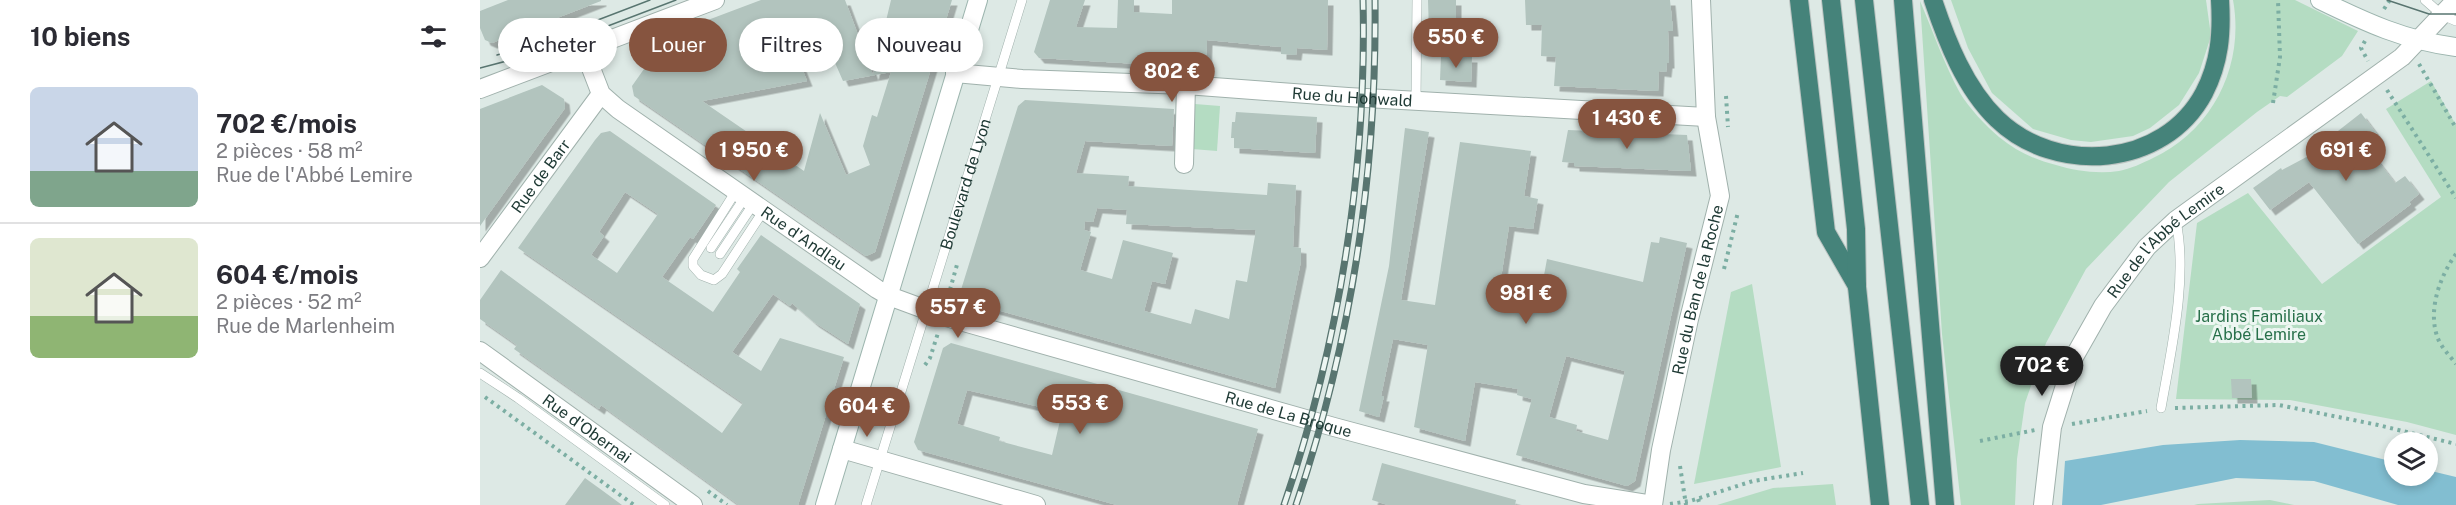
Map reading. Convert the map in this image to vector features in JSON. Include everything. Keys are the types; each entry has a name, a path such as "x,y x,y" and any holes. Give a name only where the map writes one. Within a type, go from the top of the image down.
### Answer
{"highway":[{"path":"1799,0 1826,232 1857,287"},
{"path":"1831,0 1856,229 1857,287 1880,505"},
{"path":"1864,0 1920,505"},
{"path":"1903,0 1945,505"},
{"path":"1933,0 1944,33 1986,108 1999,121 2036,146 2082,158 2112,157 2141,148 2173,130 2188,116 2205,91 2219,55 2222,31 2220,0"}],"street":[{"path":"617,37 715,0"},
{"path":"825,505 978,0"},
{"name":"Rue du Ban de la Roche","path":"1653,505 1661,450 1684,341 1720,196 1706,117 1701,0"},
{"path":"2320,0 2370,24 2411,50 2455,47"},
{"name":"Rue de l'Abbé Lemire","path":"2043,505 2052,427 2074,357 2103,306 2147,247 2176,220 2411,50 2449,18 2456,0"},
{"path":"480,89 525,72"},
{"path":"592,72 601,94"},
{"name":"Rue du Hohwald","path":"955,73 1706,117"},
{"path":"1184,164 1186,85"},
{"name":"Rue d'Andlau","path":"601,94 618,110 889,296 926,310"},
{"name":"Rue de Barr","path":"480,258 601,94"},
{"name":"Rue de La Broque","path":"926,310 1334,427 1584,494 1618,497 1653,505"},
{"name":"Rue d'Obernai","path":"480,351 693,505"},
{"path":"842,449 1036,505"}],"lane":[{"name":"Boulevard de Lyon","path":"866,505 1022,0"},
{"path":"1416,100 1417,0"},
{"path":"2425,0 2449,18"},
{"path":"749,201 719,277 707,279 695,272 693,259 749,201"},
{"path":"715,251 749,201"},
{"path":"2161,408 2175,330 2181,244 2176,220"},
{"name":"Rue d'Obernai","path":"480,373 665,505"}],"path":[{"path":"2273,103 2280,57 2278,0"},
{"path":"2411,50 2456,128"},
{"path":"2377,75 2456,198"},
{"path":"2456,254 2439,283 2434,308 2437,336 2456,364"},
{"path":"480,393 634,505"},
{"path":"1980,441 2161,408 2279,405 2378,424 2456,444"},
{"path":"1665,505 1698,499 1753,481 1803,473"},
{"path":"1698,499 1700,505"}],"green space":[{"path":"1951,0 2206,0 2211,36 2199,73 2179,105 2150,128 2133,136 2091,142 2071,140 2033,129 1992,93 1968,48"},
{"path":"2233,0 2295,0 2358,31 2342,56 2287,97 2280,96 2257,112 2169,182 2086,269 2046,343 2025,403 2017,459 2015,505 1961,505 1942,334 1920,1 1960,93 1983,122 2005,142 2026,154 2071,169 2111,172 2136,166 2174,146 2208,113 2229,71 2234,48"},
{"name":"Jardins Familiaux Abbé Lemire","path":"2431,81 2456,125 2456,435 2407,422 2290,400 2176,399 2197,223 2248,193 2322,284 2441,197 2386,109"},
{"path":"1195,104 1220,106 1217,151 1192,149"},
{"path":"1752,284 1781,467 1694,484 1731,292"},
{"path":"1833,484 1836,505 1717,505 1773,488"},
{"path":"2270,500 2294,505 2194,505 2198,504"}],"water":[{"path":"2240,440 2314,442 2384,460 2384,486 2438,486 2438,473 2456,477 2456,505 2398,505 2314,481 2236,478 2101,505 2062,505 2065,461 2163,445"}],"building":[{"path":"508,0 601,0 557,18 498,18 498,41 492,43 485,40 480,28 480,11"},
{"path":"761,0 845,0 855,27 855,72 872,72 873,75 874,72 891,72 930,72 875,252 866,256 634,96 632,86 642,72 727,72 727,18 713,18","holes":["739,18 843,18 843,72 839,72 843,81 891,72 877,117 872,115 863,146 870,165 846,175 820,113 804,171 702,101 807,81 803,72 739,72"]},
{"path":"891,0 952,0 946,18 887,18"},
{"path":"1050,0 1085,0 1076,27 1117,28 1118,0 1134,0 1134,12 1172,14 1172,0 1328,0 1327,50 1297,48 1296,55 1281,54 1281,47 1207,40 1206,68 1039,58 1034,52"},
{"path":"1428,0 1456,0 1456,21 1429,34"},
{"path":"1525,0 1670,0 1673,31 1668,31 1669,63 1667,63 1666,72 1659,71 1658,91 1554,86 1556,57 1541,56 1542,25 1526,25"},
{"path":"1441,56 1472,57 1471,82 1440,80"},
{"path":"542,85 564,99 565,108 480,226 480,109"},
{"path":"1025,100 1174,109 1172,146 1085,141 1076,173 1129,176 1128,186 1267,195 1268,183 1296,185 1293,247 1301,248 1301,261 1275,388 965,301 960,293 1018,106","holes":["1097,208 1127,210 1126,224 1256,230 1247,282 1236,280 1229,319 1195,309 1191,324 1144,311 1152,281 1165,284 1173,253 1123,240 1112,279 1080,270 1091,232 1084,230 1085,221 1093,222"]},
{"path":"1236,112 1317,117 1315,153 1234,148 1234,138 1231,138 1232,122 1235,122"},
{"path":"2361,113 2379,137 2371,143 2376,148 2371,152 2395,183 2405,176 2419,194 2409,202 2411,204 2358,244 2309,182 2270,210 2253,188 2281,168 2282,170 2314,153 2338,150 2329,138"},
{"path":"1405,128 1429,132 1401,300 1435,305 1460,142 1531,151 1524,196 1538,199 1533,229 1509,226 1499,291 1540,297 1547,259 1643,282 1651,242 1659,243 1660,237 1687,243 1635,481 1627,486 1516,455 1532,399 1517,395 1518,389 1475,382 1465,441 1414,427 1428,345 1393,339 1379,417 1359,411 1389,266","holes":["1566,356 1625,371 1608,440 1576,431 1577,425 1549,417"]},
{"path":"1568,130 1687,135 1691,171 1574,166 1574,163 1562,162"},
{"path":"610,131 716,205 693,239 690,237 662,277 713,312 740,272 737,269 761,235 860,304 848,344 814,322 792,303 790,306 773,294 732,352 761,371 780,338 844,357 798,505 739,505 601,405 599,409 514,349 517,345 480,319 480,300 501,270 722,433 743,403 518,248 601,133","holes":["625,192 658,214 617,273 591,255 604,236 599,232"]},
{"path":"951,343 1258,429 1237,505 1117,505 918,450 914,442 943,348","holes":["967,390 1062,412 1052,455 999,441 1000,437 957,424"]},
{"path":"2231,379 2251,379 2252,398 2232,398"},
{"path":"1382,463 1516,500 1515,505 1388,505 1372,500"},
{"path":"585,478 603,491 622,505 565,505"}],"tram line":[{"path":"497,55 535,44 650,0"},
{"path":"480,68 537,53 676,0"},
{"path":"2387,0 2429,14 2456,14"}],"railway":[{"path":"1284,505 1320,382 1346,256 1360,128 1363,0"},
{"path":"1296,505 1332,382 1357,256 1371,128 1375,0"}]}
